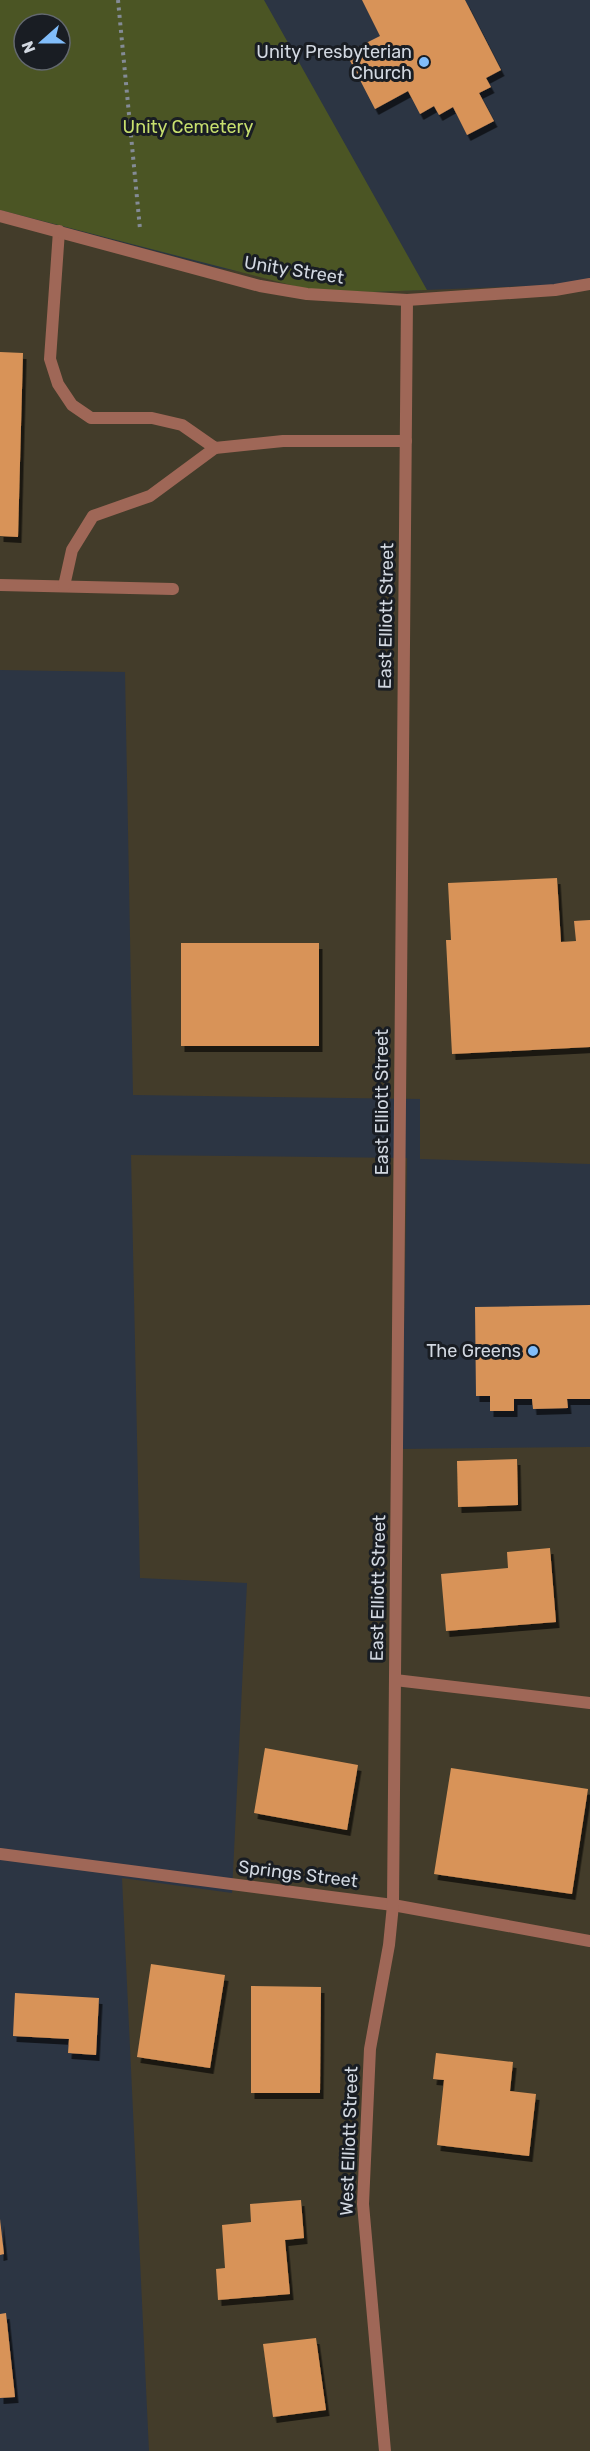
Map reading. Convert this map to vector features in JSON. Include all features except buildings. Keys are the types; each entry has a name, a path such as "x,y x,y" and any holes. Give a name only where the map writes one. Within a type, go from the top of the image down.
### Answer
{"street":[{"name":"Unity Street","path":"0,216 260,286 307,294 407,300 555,290 590,284"},
{"path":"59,231 50,359 58,384 72,405 92,417 152,418 182,426 215,448"},
{"name":"East Elliott Street","path":"393,1905 407,300"},
{"path":"64,586 72,550 93,516 150,496 215,448 283,441 406,441"},
{"path":"0,585 173,589"},
{"path":"395,1680 590,1703"},
{"name":"Springs Street","path":"0,1854 393,1905 590,1941"},
{"name":"West Elliott Street","path":"385,2451 363,2204 370,2049 389,1945 393,1905"}],"path":[{"path":"118,0 143,254"}],"shaded area":[{"path":"0,210 218,268 372,292 555,285 590,278 590,1164 420,1159 420,1099 133,1095 125,672 0,670"},
{"path":"131,1155 407,1158 402,1449 590,1447 590,2451 149,2451 122,1878 232,1893 247,1583 140,1578"}],"green space":[{"name":"Unity Cemetery","path":"0,0 264,0 427,290 372,292 306,289 0,210"}],"place":[{"name":"Unity Presbyterian Church","path":"424,62"},
{"name":"The Greens","path":"533,1351"}]}
